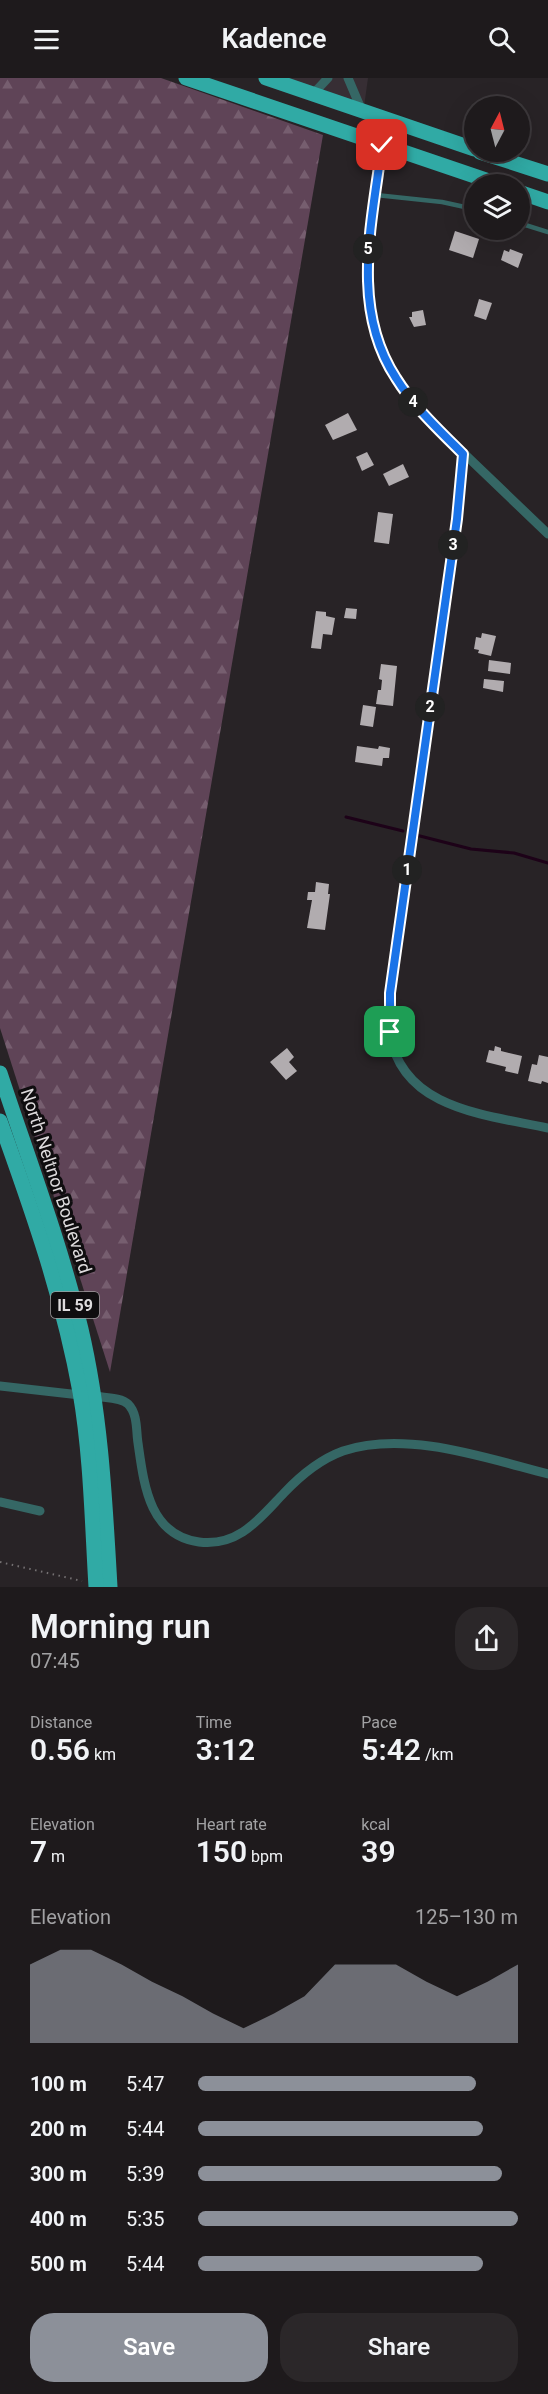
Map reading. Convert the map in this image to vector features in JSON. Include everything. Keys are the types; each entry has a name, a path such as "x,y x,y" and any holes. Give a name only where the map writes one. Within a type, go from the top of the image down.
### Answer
{"main road":[{"path":"266,78 464,146"},
{"path":"194,79 468,174"},
{"path":"511,162 548,174"},
{"path":"530,196 548,202"},
{"name":"North Neltnor Boulevard","path":"0,1073 63,1261 81,1331 87,1395 89,1470 100,1544 110,1587"},
{"name":"North Neltnor Boulevard","path":"0,1121 51,1272 87,1395"},
{"name":"North Neltnor Boulevard","path":"91,1584 100,1544"}],"street":[{"path":"313,94 328,78"},
{"path":"348,78 362,111"},
{"path":"389,120 382,145 368,249 367,282 377,336 391,371 410,398 463,454 548,534"},
{"path":"463,454 457,519 390,993 390,1032 397,1055 409,1077 438,1100 465,1110 548,1128"},
{"path":"0,1386 123,1400 130,1406 136,1419 138,1443 152,1508 167,1529 177,1536 199,1542 222,1541 245,1533 310,1470 332,1456 357,1448 393,1444 465,1452 548,1474"},
{"path":"0,1502 40,1510"}],"lane":[{"path":"376,195 442,202 464,207"},
{"path":"530,226 548,232"}],"path":[{"path":"0,1562 91,1584"}],"shaded area":[{"path":"281,78 368,78 364,107"}],"green space":[{"path":"0,78 161,78 323,135 110,1372 0,1028"}],"building":[{"path":"455,231 464,234 464,240 479,240 473,258 449,250"},
{"path":"510,249 523,254 518,268 501,260 504,250 509,252"},
{"path":"479,299 492,303 486,320 474,316"},
{"path":"423,310 426,325 414,327 409,317 412,317 412,312"},
{"path":"348,413 357,430 333,440 325,425"},
{"path":"367,452 374,465 362,471 356,457"},
{"path":"403,464 409,477 389,486 383,474"},
{"path":"378,512 393,514 389,544 374,542"},
{"path":"346,608 357,609 356,619 344,618"},
{"path":"316,611 326,612 326,616 335,618 332,635 323,634 321,649 311,648"},
{"path":"482,633 496,636 491,656 478,653 479,650 474,649 476,637 481,638"},
{"path":"489,660 511,663 510,674 488,671"},
{"path":"381,664 397,666 393,706 376,704 378,690 381,690 382,680 379,679"},
{"path":"484,679 504,681 503,692 483,688"},
{"path":"363,705 376,707 373,727 360,725"},
{"path":"357,746 390,748 389,758 383,758 382,766 355,762"},
{"path":"316,882 329,884 328,894 330,894 325,930 307,928 312,900 307,900 308,892 315,892"},
{"path":"495,1046 501,1048 501,1051 522,1056 518,1074 505,1071 506,1067 486,1062 489,1050 494,1051"},
{"path":"287,1048 294,1057 289,1062 297,1071 286,1080 270,1062"},
{"path":"539,1055 548,1057 548,1083 528,1081 532,1064 537,1065"}],"waterway":[{"path":"346,817 403,831"},
{"path":"416,835 471,849 514,853 548,863"}],"route":[{"path":"382,145 367,263 368,294 377,336 384,357 396,379 428,419 463,454 457,519 390,993 390,1032"}]}
